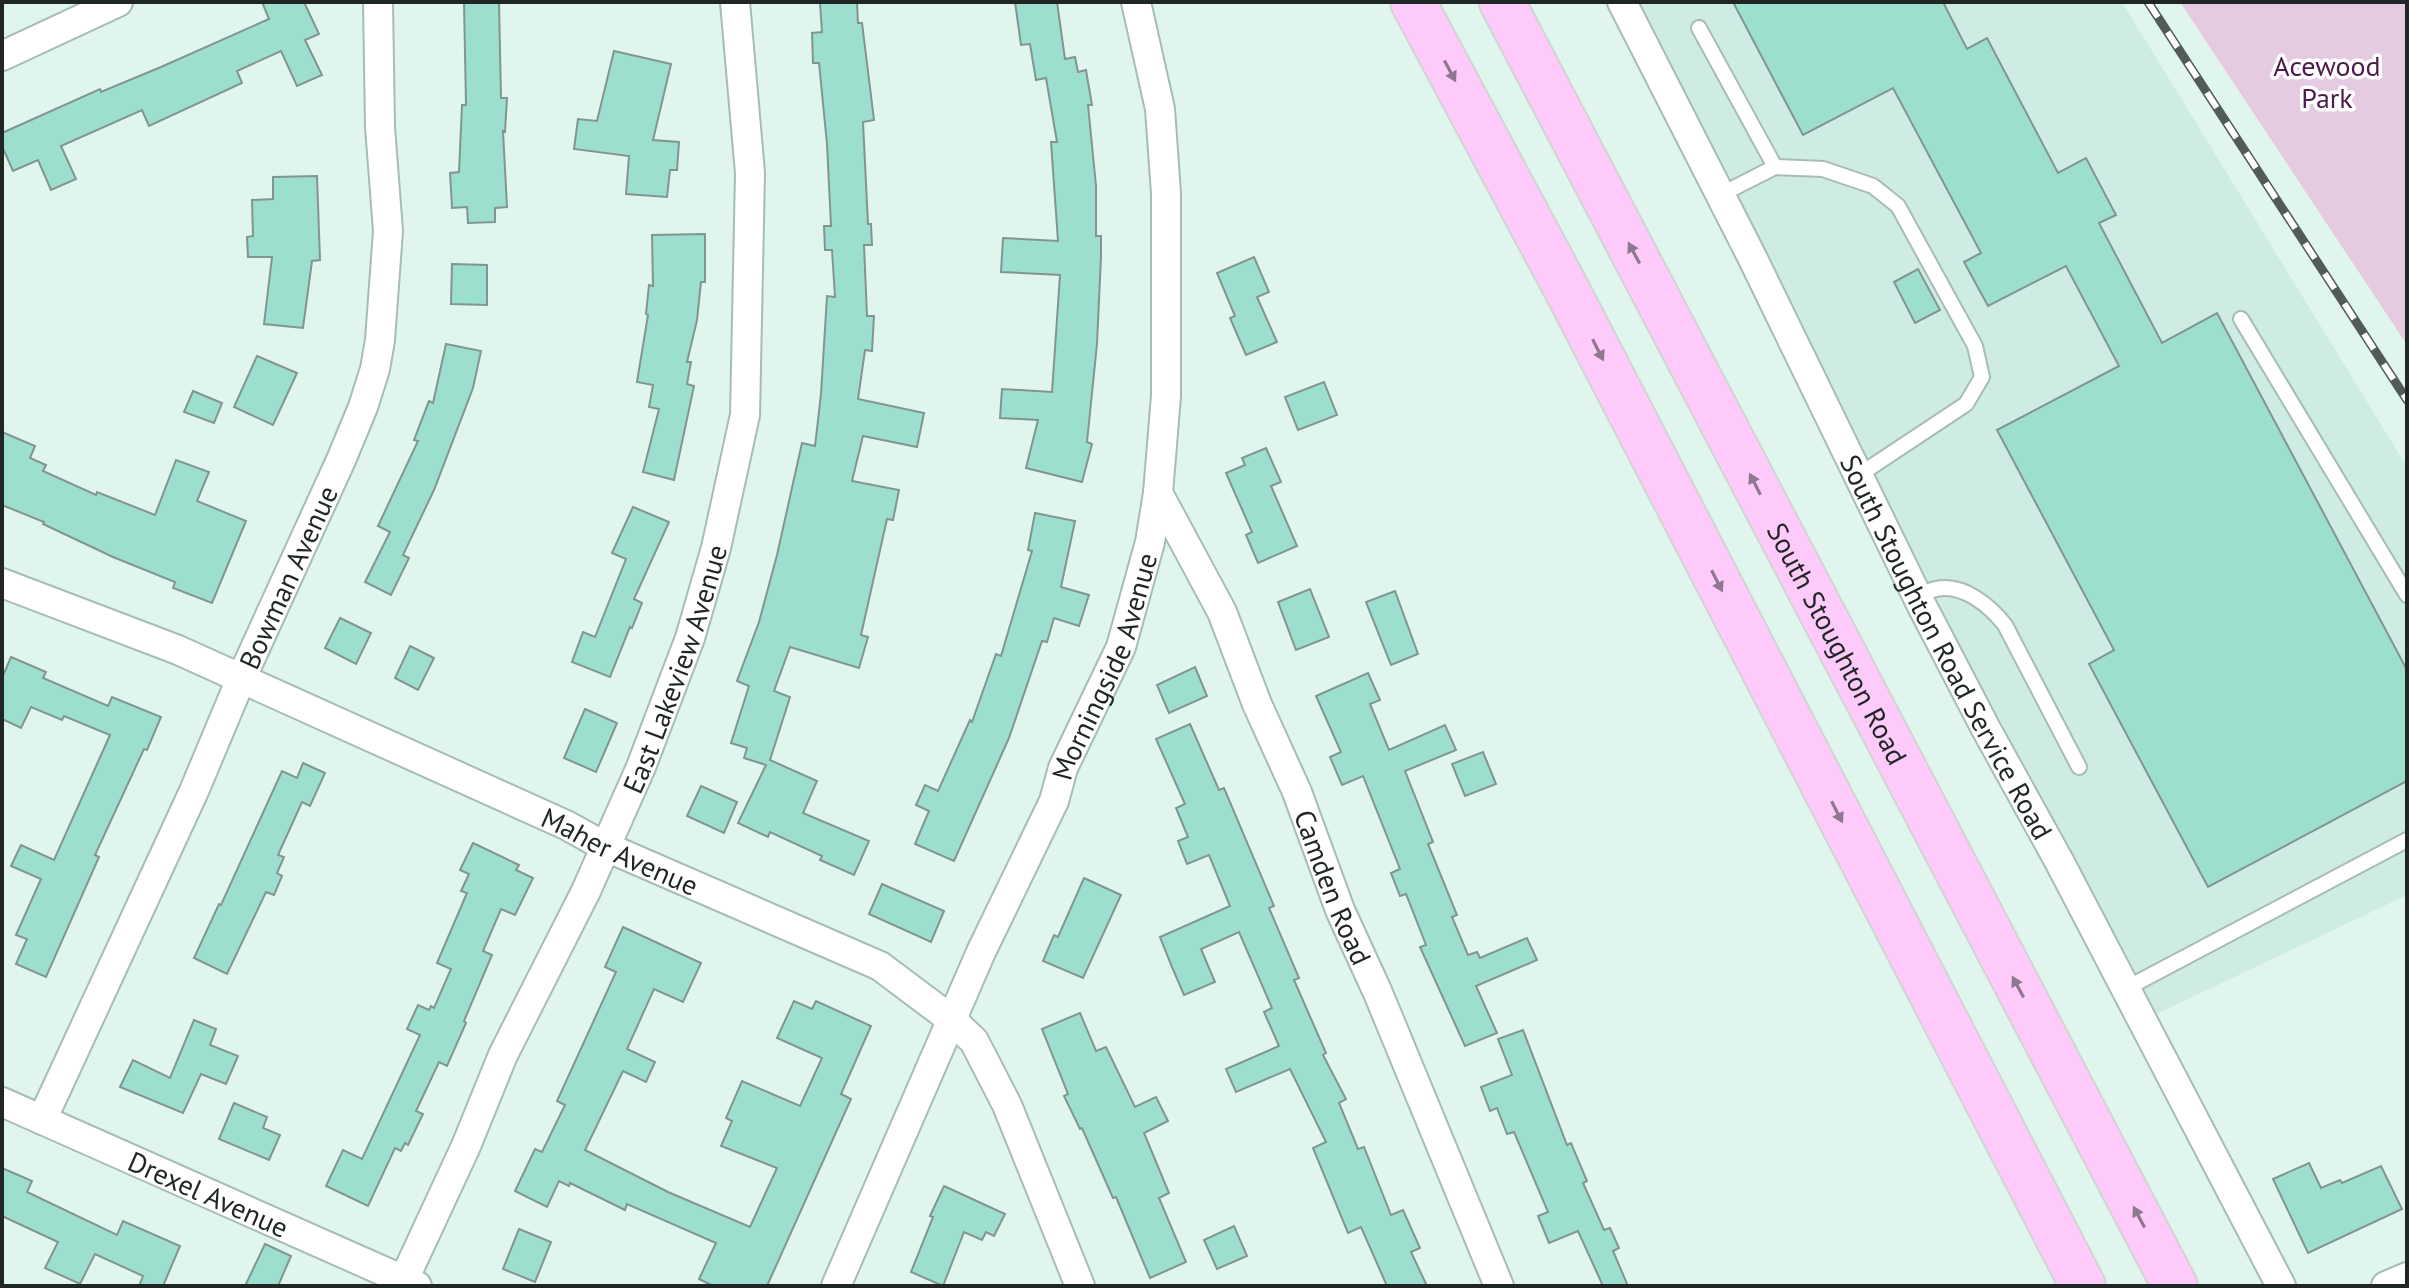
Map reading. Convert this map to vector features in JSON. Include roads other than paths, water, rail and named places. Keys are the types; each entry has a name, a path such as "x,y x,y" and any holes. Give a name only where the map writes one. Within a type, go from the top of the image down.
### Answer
{"main road":[{"path":"1413,2 1567,290 2083,1286"},
{"name":"South Stoughton Road","path":"1502,2 2175,1286"}],"street":[{"path":"2,56 118,2"},
{"name":"Bowman Avenue","path":"42,1120 194,791 241,679 341,460 375,369 388,231 380,127 378,2"},
{"name":"East Lakeview Avenue","path":"407,1284 503,1055 586,891 641,767 690,638 716,548 745,415 750,173 735,2"},
{"name":"Morningside Avenue","path":"836,1286 952,1020 1054,801 1063,768 1121,647 1150,542 1158,493 1166,396 1166,193 1160,109 1136,2"},
{"name":"South Stoughton Road Service Road","path":"1622,2 1918,597 2281,1286"},
{"name":"Camden Road","path":"1158,493 1222,612 1257,704 1297,792 1340,910 1378,993 1499,1286"},
{"name":"Maher Avenue","path":"2,583 178,650 566,825 604,846 880,966 952,1020 974,1041 1007,1105 1080,1286"},
{"name":"Drexel Avenue","path":"2,1102 407,1284"},
{"path":"2386,1286 2407,1277"}],"lane":[{"path":"1699,28 1775,167"},
{"path":"1720,195 1775,167 1823,169 1873,186 1898,206 1975,346 1982,377 1966,404 1859,475"},
{"path":"2241,319 2407,595"},
{"path":"1918,597 1937,588 1952,590 1979,600 1993,610 2005,625 2079,767"},
{"path":"2125,989 2407,840"}],"railway":[{"path":"2148,2 2407,400"}],"park label":[{"name":"Acewood Park","path":"2327,81"}]}
